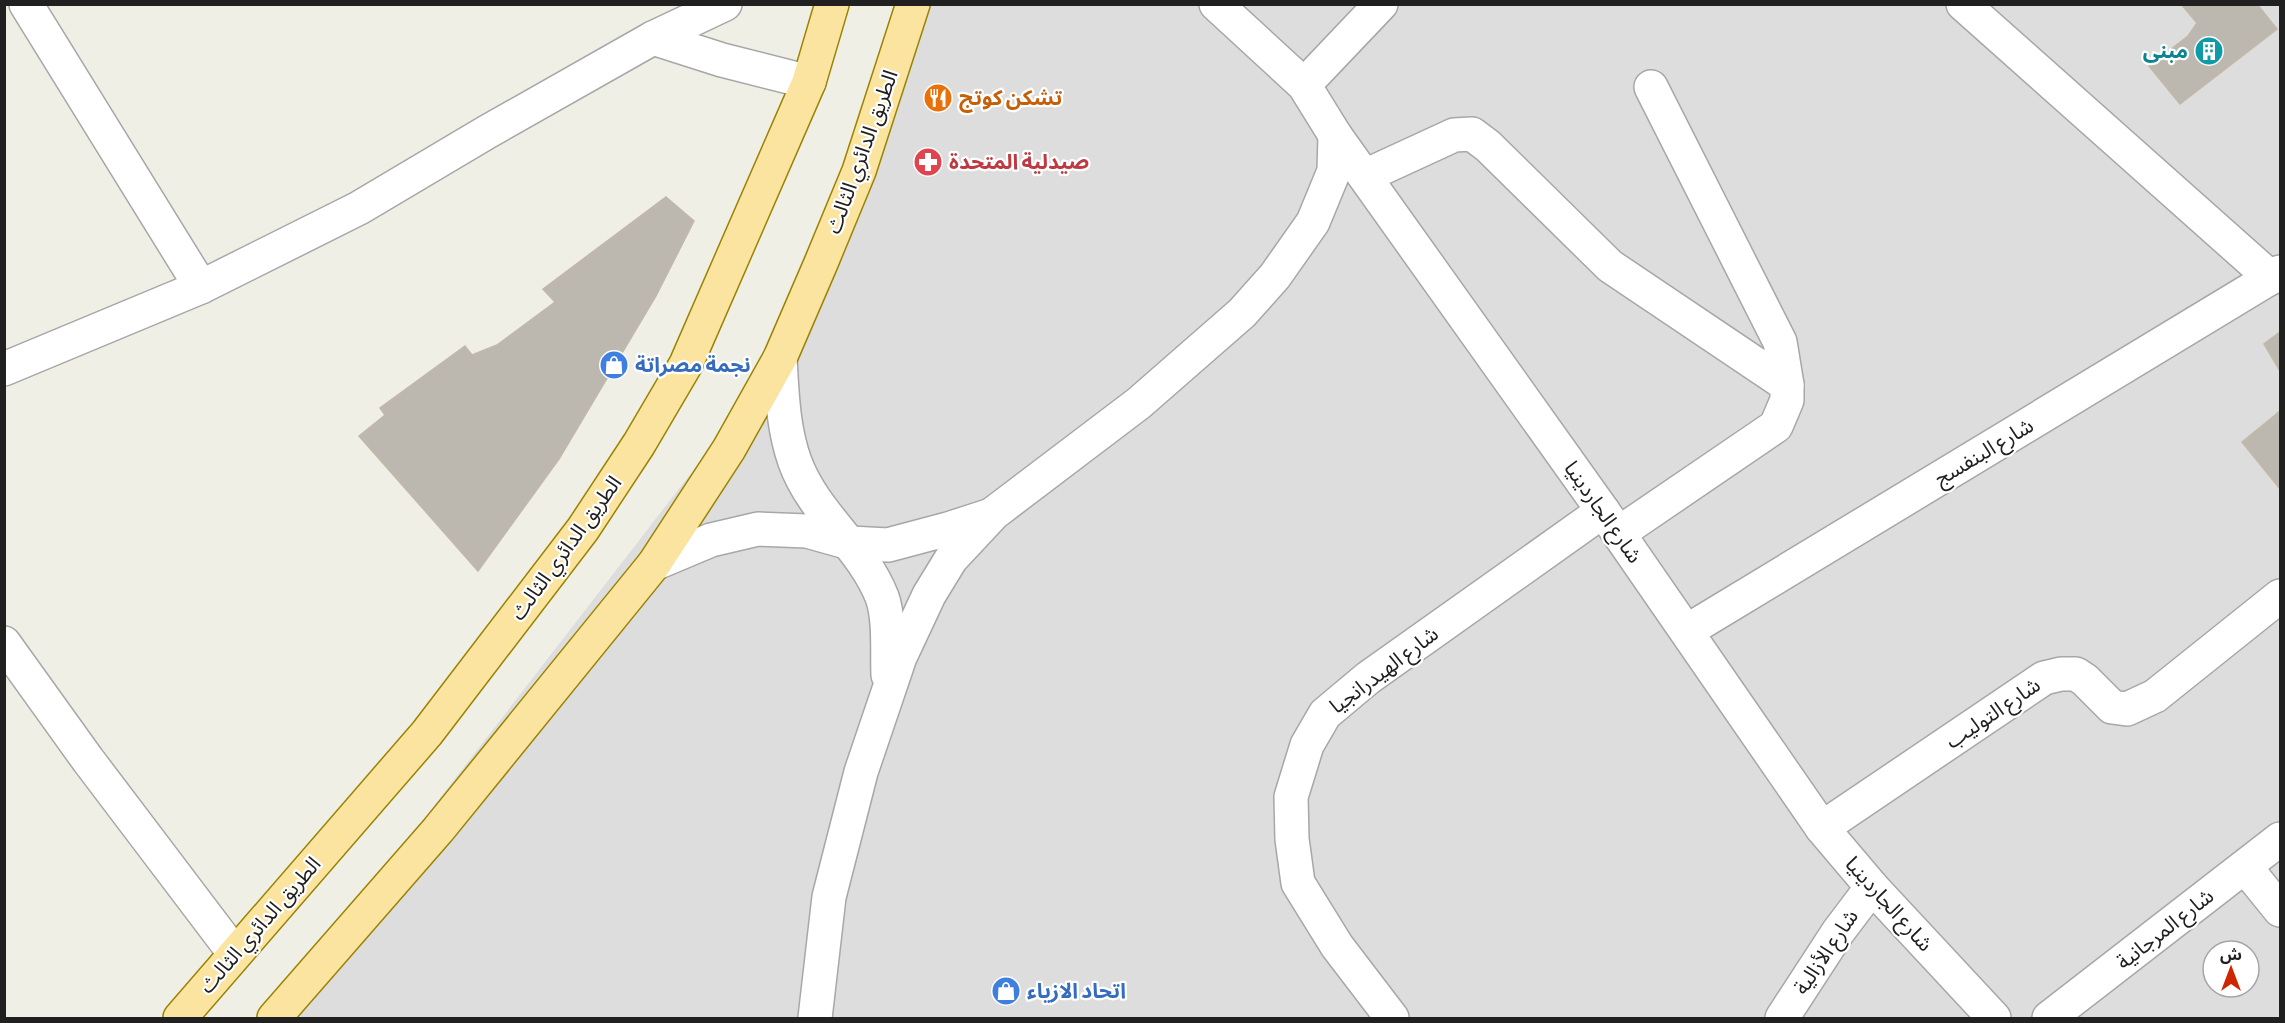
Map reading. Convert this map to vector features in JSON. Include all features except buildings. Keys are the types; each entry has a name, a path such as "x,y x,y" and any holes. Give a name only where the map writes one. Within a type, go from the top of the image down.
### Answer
{"main road":[{"name":"الطريق الدائري الثالث","path":"180,1018 427,733 584,529 627,463 686,364 809,82 832,4"},
{"name":"الطريق الدائري الثالث","path":"277,1017 438,830 654,564 729,449 780,358 859,171 912,4"}],"street":[{"path":"26,4 201,287"},
{"path":"4,369 201,287 359,208 653,38 680,14 725,4"},
{"name":"شارع الجاردينيا","path":"1216,4 1304,85 1335,135 1611,522 1822,828 1872,887 1994,1018"},
{"path":"1304,85 1381,4"},
{"path":"1963,4 2276,275"},
{"path":"653,38 722,60 809,82"},
{"path":"1651,87 1780,342 1787,386"},
{"path":"1365,176 1454,135 1472,134 1488,146 1610,266 1787,386"},
{"path":"815,1018 829,897 861,772 900,657 929,594 951,559 994,513 1139,403 1242,313 1262,291 1313,222 1334,171 1335,135"},
{"name":"شارع البنفسج","path":"1687,631 2276,275"},
{"path":"780,358 784,416 795,462 816,504 866,564 883,600 887,638 888,691"},
{"name":"شارع الهيدرانجيا","path":"1392,1018 1337,946 1298,883 1292,839 1291,797 1307,745 1325,714 1368,678 1611,522 1776,426 1787,400 1787,386"},
{"path":"654,564 711,540 759,529 807,531 850,543 888,545 948,529 994,513"},
{"name":"شارع التوليب","path":"1822,828 2044,678 2061,674 2076,674 2112,707 2127,709 2155,696 2280,596"},
{"path":"4,643 88,760 235,954"},
{"name":"شارع المرجانية","path":"2049,1018 2246,868 2280,839"},
{"path":"2246,868 2280,910"},
{"name":"شارع الأزالية","path":"1782,1018 1838,932 1872,887"}],"shaded area":[{"path":"899,5 2280,5 2280,1018 270,1018 780,358"}],"place":[{"name":"مبنى","path":"2209,51"},
{"name":"تشكن كوتج","path":"938,98"},
{"name":"صيدلية المتحدة","path":"928,162"},
{"name":"نجمة مصراتة","path":"614,365"},
{"name":"اتحاد الازياء","path":"1006,991"}]}
